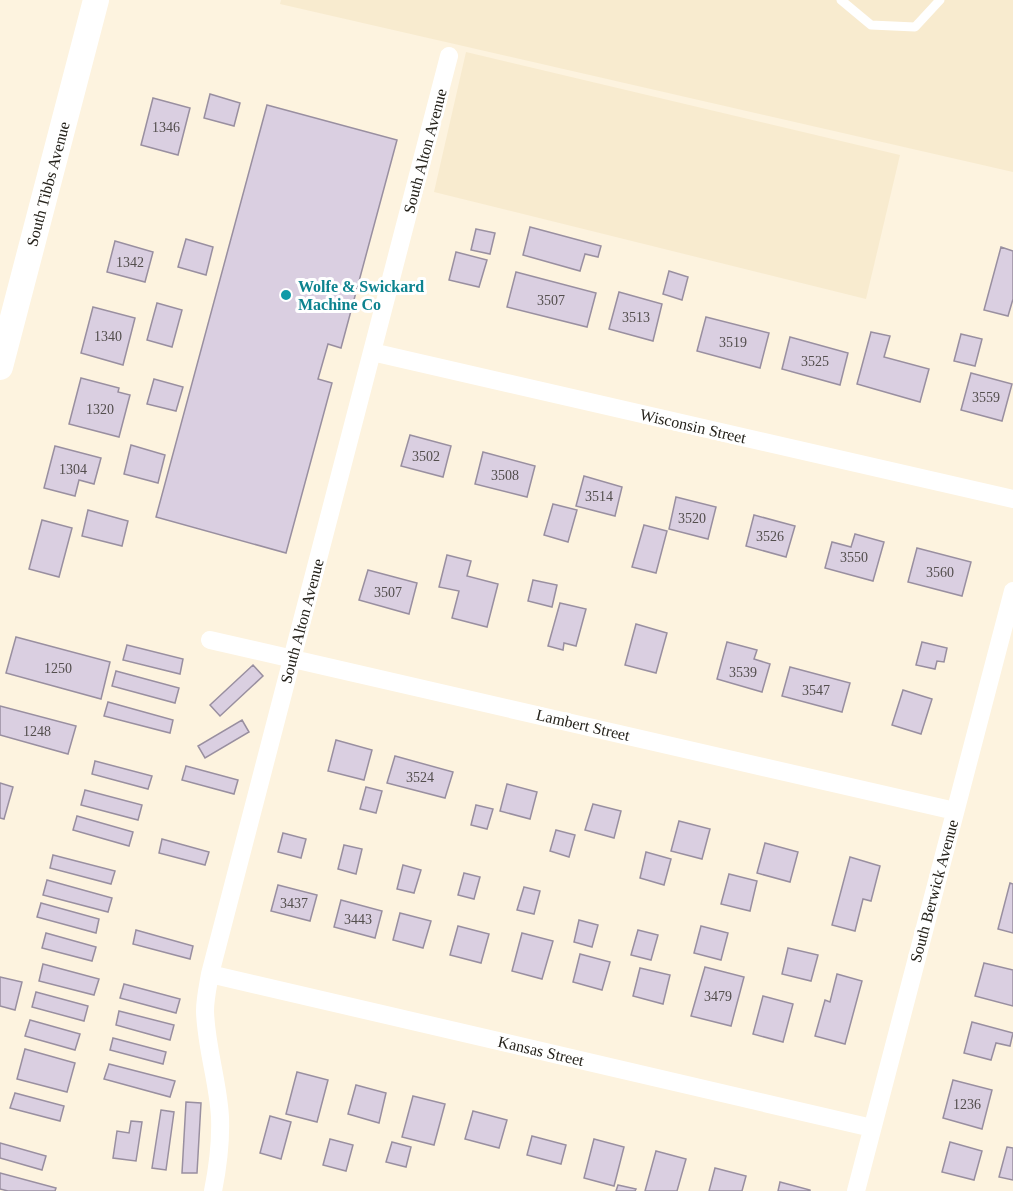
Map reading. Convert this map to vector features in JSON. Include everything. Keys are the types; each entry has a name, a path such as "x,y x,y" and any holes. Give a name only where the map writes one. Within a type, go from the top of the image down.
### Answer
{"main road":[{"name":"South Tibbs Avenue","path":"0,367 96,0"}],"street":[{"name":"South Alton Avenue","path":"213,1191 219,1158 220,1117 205,1008 210,974 449,56"},
{"name":"Wisconsin Street","path":"372,352 1013,499"},
{"name":"South Berwick Avenue","path":"856,1191 1013,591"},
{"name":"Lambert Street","path":"210,640 955,811"},
{"name":"Kansas Street","path":"210,974 872,1128"}],"lane":[{"path":"841,0 871,25 915,27 940,0"}],"shaded area":[{"path":"281,0 1013,0 1013,172 280,4"},
{"path":"466,52 900,155 866,299 434,192"}],"building":[{"path":"210,94 240,103 234,126 204,118"},
{"path":"153,98 190,108 178,155 141,145"},
{"name":"Wolfe & Swickard Machine Co","path":"267,105 397,140 341,348 328,344 318,379 332,383 286,553 156,517"},
{"path":"530,227 601,246 598,257 585,254 580,271 523,255"},
{"path":"476,229 495,233 490,254 471,250"},
{"path":"186,239 213,247 206,275 178,267"},
{"path":"115,241 153,252 145,282 107,272"},
{"path":"1001,247 1013,251 1013,299 1008,316 984,310"},
{"path":"456,252 487,260 479,287 449,280"},
{"path":"669,271 688,277 682,300 663,294"},
{"path":"516,272 596,293 587,327 507,307"},
{"path":"619,292 662,304 653,341 609,329"},
{"path":"157,303 182,310 172,347 147,340"},
{"path":"93,307 135,318 123,365 81,353"},
{"path":"706,317 769,333 760,368 697,351"},
{"path":"871,332 890,336 884,357 929,369 920,402 857,384"},
{"path":"961,334 982,339 975,366 954,361"},
{"path":"790,337 848,353 840,385 782,369"},
{"path":"971,373 1012,384 1002,421 961,410"},
{"path":"81,378 119,388 118,392 130,395 119,437 69,424"},
{"path":"154,379 183,387 176,411 147,404"},
{"path":"410,435 451,446 443,477 401,466"},
{"path":"131,445 165,455 158,483 124,474"},
{"path":"55,446 101,458 94,484 79,480 75,496 44,488"},
{"path":"483,452 535,466 527,497 475,484"},
{"path":"584,476 622,487 615,516 576,506"},
{"path":"676,497 716,507 708,539 669,529"},
{"path":"553,504 577,510 568,542 544,535"},
{"path":"88,510 128,521 122,546 82,536"},
{"path":"754,515 795,526 786,557 746,546"},
{"path":"42,520 72,528 59,577 29,569"},
{"path":"644,525 667,531 656,573 632,567"},
{"path":"855,534 884,542 873,581 825,568 832,542 851,547"},
{"path":"917,548 971,562 962,596 908,582"},
{"path":"447,555 471,561 467,576 498,584 487,627 452,618 459,591 439,587"},
{"path":"368,570 417,583 409,614 359,600"},
{"path":"533,580 557,585 552,607 528,601"},
{"path":"560,603 586,609 576,646 564,643 563,650 548,646"},
{"path":"636,624 667,633 656,673 625,665"},
{"path":"16,637 110,662 101,699 6,673"},
{"path":"727,642 757,650 754,659 770,664 762,692 717,679"},
{"path":"922,642 947,648 944,662 937,661 935,669 916,665"},
{"path":"127,645 183,659 180,674 123,660"},
{"path":"253,665 263,676 220,716 210,705"},
{"path":"790,667 850,683 842,712 782,696"},
{"path":"116,671 179,688 175,703 112,686"},
{"path":"903,690 932,699 921,734 892,725"},
{"path":"108,702 173,720 170,733 104,716"},
{"path":"0,706 76,726 68,754 0,735"},
{"path":"242,720 249,732 205,758 198,746"},
{"path":"336,740 372,750 364,780 328,771"},
{"path":"395,756 453,772 445,798 387,783"},
{"path":"95,761 152,776 148,789 92,774"},
{"path":"186,766 238,780 234,794 182,780"},
{"path":"0,783 13,787 4,819 0,818"},
{"path":"507,784 537,792 530,819 500,811"},
{"path":"366,787 382,791 376,813 360,809"},
{"path":"85,790 142,805 138,820 81,805"},
{"path":"593,804 621,811 614,838 585,830"},
{"path":"476,805 493,809 487,829 471,825"},
{"path":"77,816 133,832 129,846 73,830"},
{"path":"679,821 710,829 702,859 671,851"},
{"path":"556,830 575,835 569,857 550,851"},
{"path":"283,833 306,839 301,858 278,852"},
{"path":"162,839 209,852 205,865 159,853"},
{"path":"765,843 798,852 790,882 757,873"},
{"path":"344,845 362,849 356,874 338,869"},
{"path":"646,852 671,859 664,885 640,878"},
{"path":"53,855 115,871 111,884 50,868"},
{"path":"850,857 880,866 871,901 863,899 855,931 832,925"},
{"path":"403,865 421,870 414,893 397,889"},
{"path":"464,873 480,877 474,899 458,895"},
{"path":"729,874 757,881 750,911 721,904"},
{"path":"47,880 112,898 108,912 43,895"},
{"path":"1010,883 1013,884 1013,933 998,929"},
{"path":"278,885 317,895 310,921 271,911"},
{"path":"524,887 540,891 534,914 517,910"},
{"path":"341,900 382,911 375,938 334,927"},
{"path":"41,903 99,919 96,933 37,917"},
{"path":"400,913 431,921 423,948 393,940"},
{"path":"579,920 598,925 592,947 574,942"},
{"path":"458,926 489,934 481,963 450,955"},
{"path":"701,926 728,933 721,960 694,953"},
{"path":"136,930 193,946 190,959 133,944"},
{"path":"638,930 658,935 651,960 631,955"},
{"path":"46,933 96,947 92,961 42,948"},
{"path":"522,933 553,941 542,979 512,971"},
{"path":"788,948 818,955 811,981 782,974"},
{"path":"580,954 610,962 602,990 573,982"},
{"path":"984,963 1013,970 1013,1006 975,996"},
{"path":"43,964 99,979 94,995 39,981"},
{"path":"705,967 744,977 731,1026 691,1016"},
{"path":"640,968 670,975 663,1004 633,996"},
{"path":"837,974 862,981 845,1044 815,1036 825,1000 830,1002"},
{"path":"0,977 22,982 15,1010 0,1006"},
{"path":"124,984 180,999 176,1013 120,998"},
{"path":"36,992 88,1006 84,1021 32,1007"},
{"path":"763,996 793,1004 783,1042 753,1034"},
{"path":"119,1011 174,1025 170,1040 116,1025"},
{"path":"30,1020 80,1034 75,1050 25,1036"},
{"path":"972,1022 1013,1033 1010,1046 996,1043 991,1060 964,1053"},
{"path":"113,1038 166,1052 163,1064 110,1050"},
{"path":"25,1049 75,1063 67,1092 17,1079"},
{"path":"109,1064 175,1081 170,1097 104,1079"},
{"path":"297,1072 328,1080 317,1122 286,1114"},
{"path":"953,1080 992,1090 982,1129 943,1118"},
{"path":"356,1085 386,1093 379,1123 348,1114"},
{"path":"15,1093 64,1106 60,1121 10,1108"},
{"path":"413,1096 445,1104 434,1145 402,1137"},
{"path":"186,1102 201,1103 197,1173 182,1173"},
{"path":"161,1110 174,1112 166,1170 152,1168"},
{"path":"473,1111 507,1120 499,1148 465,1139"},
{"path":"270,1116 291,1122 281,1159 260,1153"},
{"path":"131,1121 142,1122 136,1161 113,1158 117,1131 129,1133"},
{"path":"532,1136 566,1145 561,1164 527,1155"},
{"path":"330,1139 353,1145 346,1171 323,1165"},
{"path":"594,1139 624,1147 614,1186 584,1178"},
{"path":"392,1142 411,1147 406,1167 386,1162"},
{"path":"950,1142 982,1151 974,1180 942,1172"},
{"path":"0,1143 46,1156 42,1170 0,1158"},
{"path":"1007,1147 1013,1148 1013,1180 999,1177"},
{"path":"656,1151 686,1159 677,1191 645,1191"},
{"path":"715,1168 746,1176 742,1191 709,1191"},
{"path":"0,1173 56,1188 55,1191 0,1189"},
{"path":"780,1182 810,1190 810,1191 778,1191"},
{"path":"618,1185 636,1189 635,1191 616,1191"}],"place":[{"name":"Wolfe & Swickard Machine Co","path":"286,295"}]}
